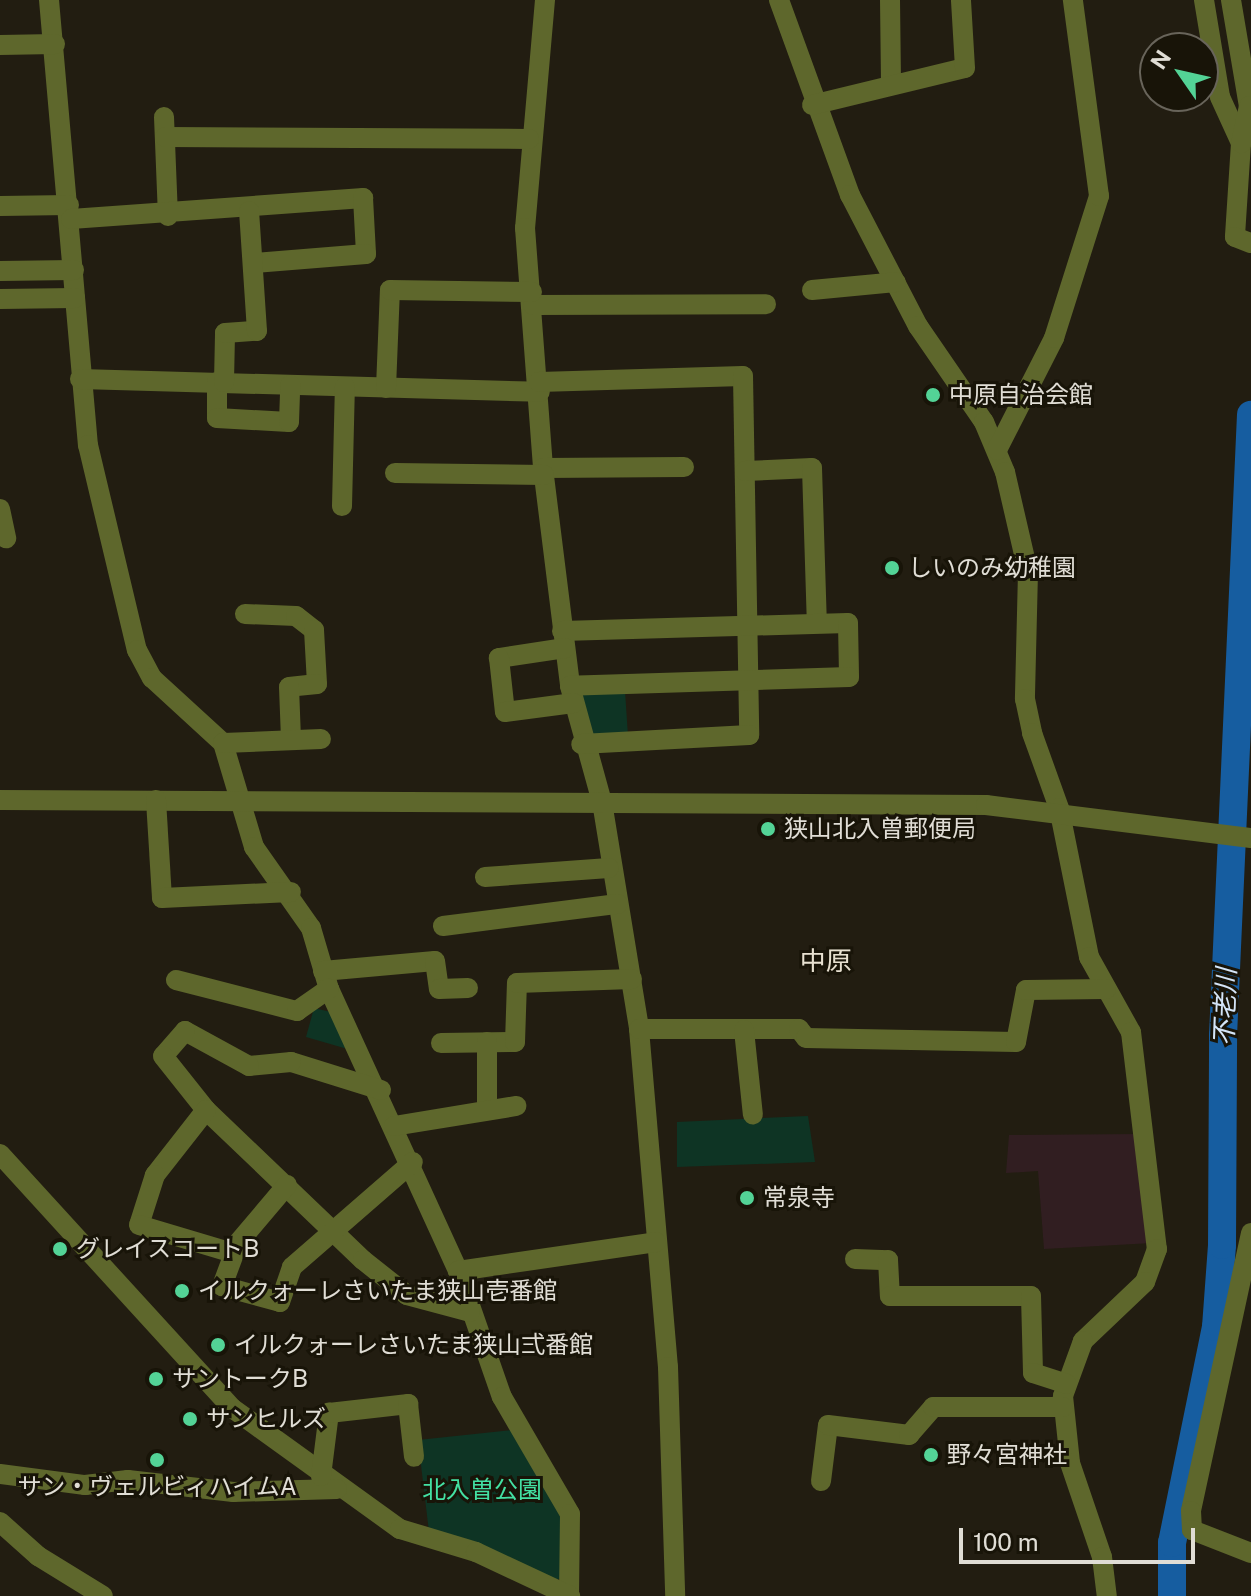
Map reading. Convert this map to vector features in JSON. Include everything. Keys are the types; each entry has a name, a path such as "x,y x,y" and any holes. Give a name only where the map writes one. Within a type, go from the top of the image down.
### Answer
{"street":[{"path":"0,1154 232,1408 329,1482 400,1529 476,1552 569,1596 570,1514 502,1397 458,1271 381,1090 326,980 291,892 264,867 223,743 152,678 137,650 80,379 70,212 49,0"},
{"path":"545,0 529,139 525,228 540,387 544,471 571,695 581,744 602,802 609,868 639,1029 656,1242 675,1596"},
{"path":"779,0 812,105 896,282 997,450 1028,572 1025,699 1059,808 1089,957 1131,1032 1140,1077 1157,1249 1145,1282 1083,1341 1066,1384 1063,1407 1070,1463 1107,1596"},
{"path":"890,0 891,84"},
{"path":"812,105 965,68 961,0"},
{"path":"997,450 1054,338 1099,196 1073,0"},
{"path":"1204,0 1220,97 1241,143"},
{"path":"1231,0 1249,106 1241,143 1235,237 1248,243"},
{"path":"0,45 55,44"},
{"path":"168,216 164,127 529,139"},
{"path":"0,206 168,216 249,211 363,198 366,254 254,263"},
{"path":"249,211 257,331 225,333 217,418 289,422 290,385"},
{"path":"0,271 74,270"},
{"path":"812,290 896,282"},
{"path":"386,388 390,290 533,299 766,304"},
{"path":"0,299 75,298"},
{"path":"80,379 386,388 540,387 743,376 749,735 581,744"},
{"path":"342,506 345,387"},
{"path":"395,473 684,467"},
{"path":"745,471 812,468 817,623"},
{"path":"0,509 6,538"},
{"path":"245,614 296,616 314,630 317,684 289,687 291,740"},
{"path":"817,623 848,623 849,677 750,680 571,695 505,712 499,658 564,640 749,624 817,623"},
{"path":"223,743 321,739"},
{"path":"0,800 602,802 1059,808 1251,838"},
{"path":"156,800 162,898 291,892"},
{"path":"485,877 609,868"},
{"path":"443,926 618,904"},
{"path":"176,980 297,1011 326,980 435,961 439,989 468,988"},
{"path":"441,1043 515,1042 517,983 632,979"},
{"path":"639,1029 744,1030 1016,1042 1026,990 1106,989"},
{"path":"744,1030 753,1115"},
{"path":"381,1090 291,1062 249,1066 185,1031 163,1056 206,1110 329,1228 407,1295 470,1312"},
{"path":"487,1042 487,1109"},
{"path":"394,1126 516,1106"},
{"path":"206,1110 155,1175 139,1225 233,1253"},
{"path":"287,1185 233,1253 222,1286 280,1302 292,1267 329,1228 413,1162"},
{"path":"1251,1233 1191,1511 1192,1530 1251,1553"},
{"path":"458,1271 656,1242"},
{"path":"855,1259 888,1260 890,1296 1031,1296 1033,1373 1066,1384"},
{"path":"329,1482 329,1413 408,1404 414,1457"},
{"path":"821,1481 828,1425 909,1435 933,1407 1063,1407"},
{"path":"0,1474 85,1485 128,1480 233,1492 329,1482"},
{"path":"0,1522 38,1556 103,1596"}],"shaded area":[{"path":"1140,1134 1152,1243 1044,1249 1038,1171 1006,1173 1009,1135"}],"green space":[{"path":"625,691 628,736 588,739 582,692"},
{"path":"314,1008 335,1013 351,1050 306,1037"},
{"path":"808,1116 815,1162 677,1167 677,1122"},
{"name":"北入曽公園","path":"513,1430 561,1511 561,1578 554,1581 429,1532 418,1440"}],"waterway":[{"name":"不老川","path":"1172,1596 1172,1543 1216,1327 1222,1245 1223,1036 1251,415"}],"place":[{"name":"中原自治会館","path":"933,395"},
{"name":"しいのみ幼稚園","path":"892,568"},
{"name":"狭山北入曽郵便局","path":"768,829"},
{"name":"常泉寺","path":"747,1198"},
{"name":"グレイスコートB","path":"60,1249"},
{"name":"イルクォーレさいたま狭山壱番館","path":"182,1291"},
{"name":"イルクォーレさいたま狭山弍番館","path":"218,1345"},
{"name":"サントークB","path":"156,1379"},
{"name":"サンヒルズ","path":"190,1419"},
{"name":"野々宮神社","path":"931,1455"},
{"name":"サン・ヴェルビィハイムA","path":"157,1460"}],"district":[{"name":"中原","path":"826,961"}]}
